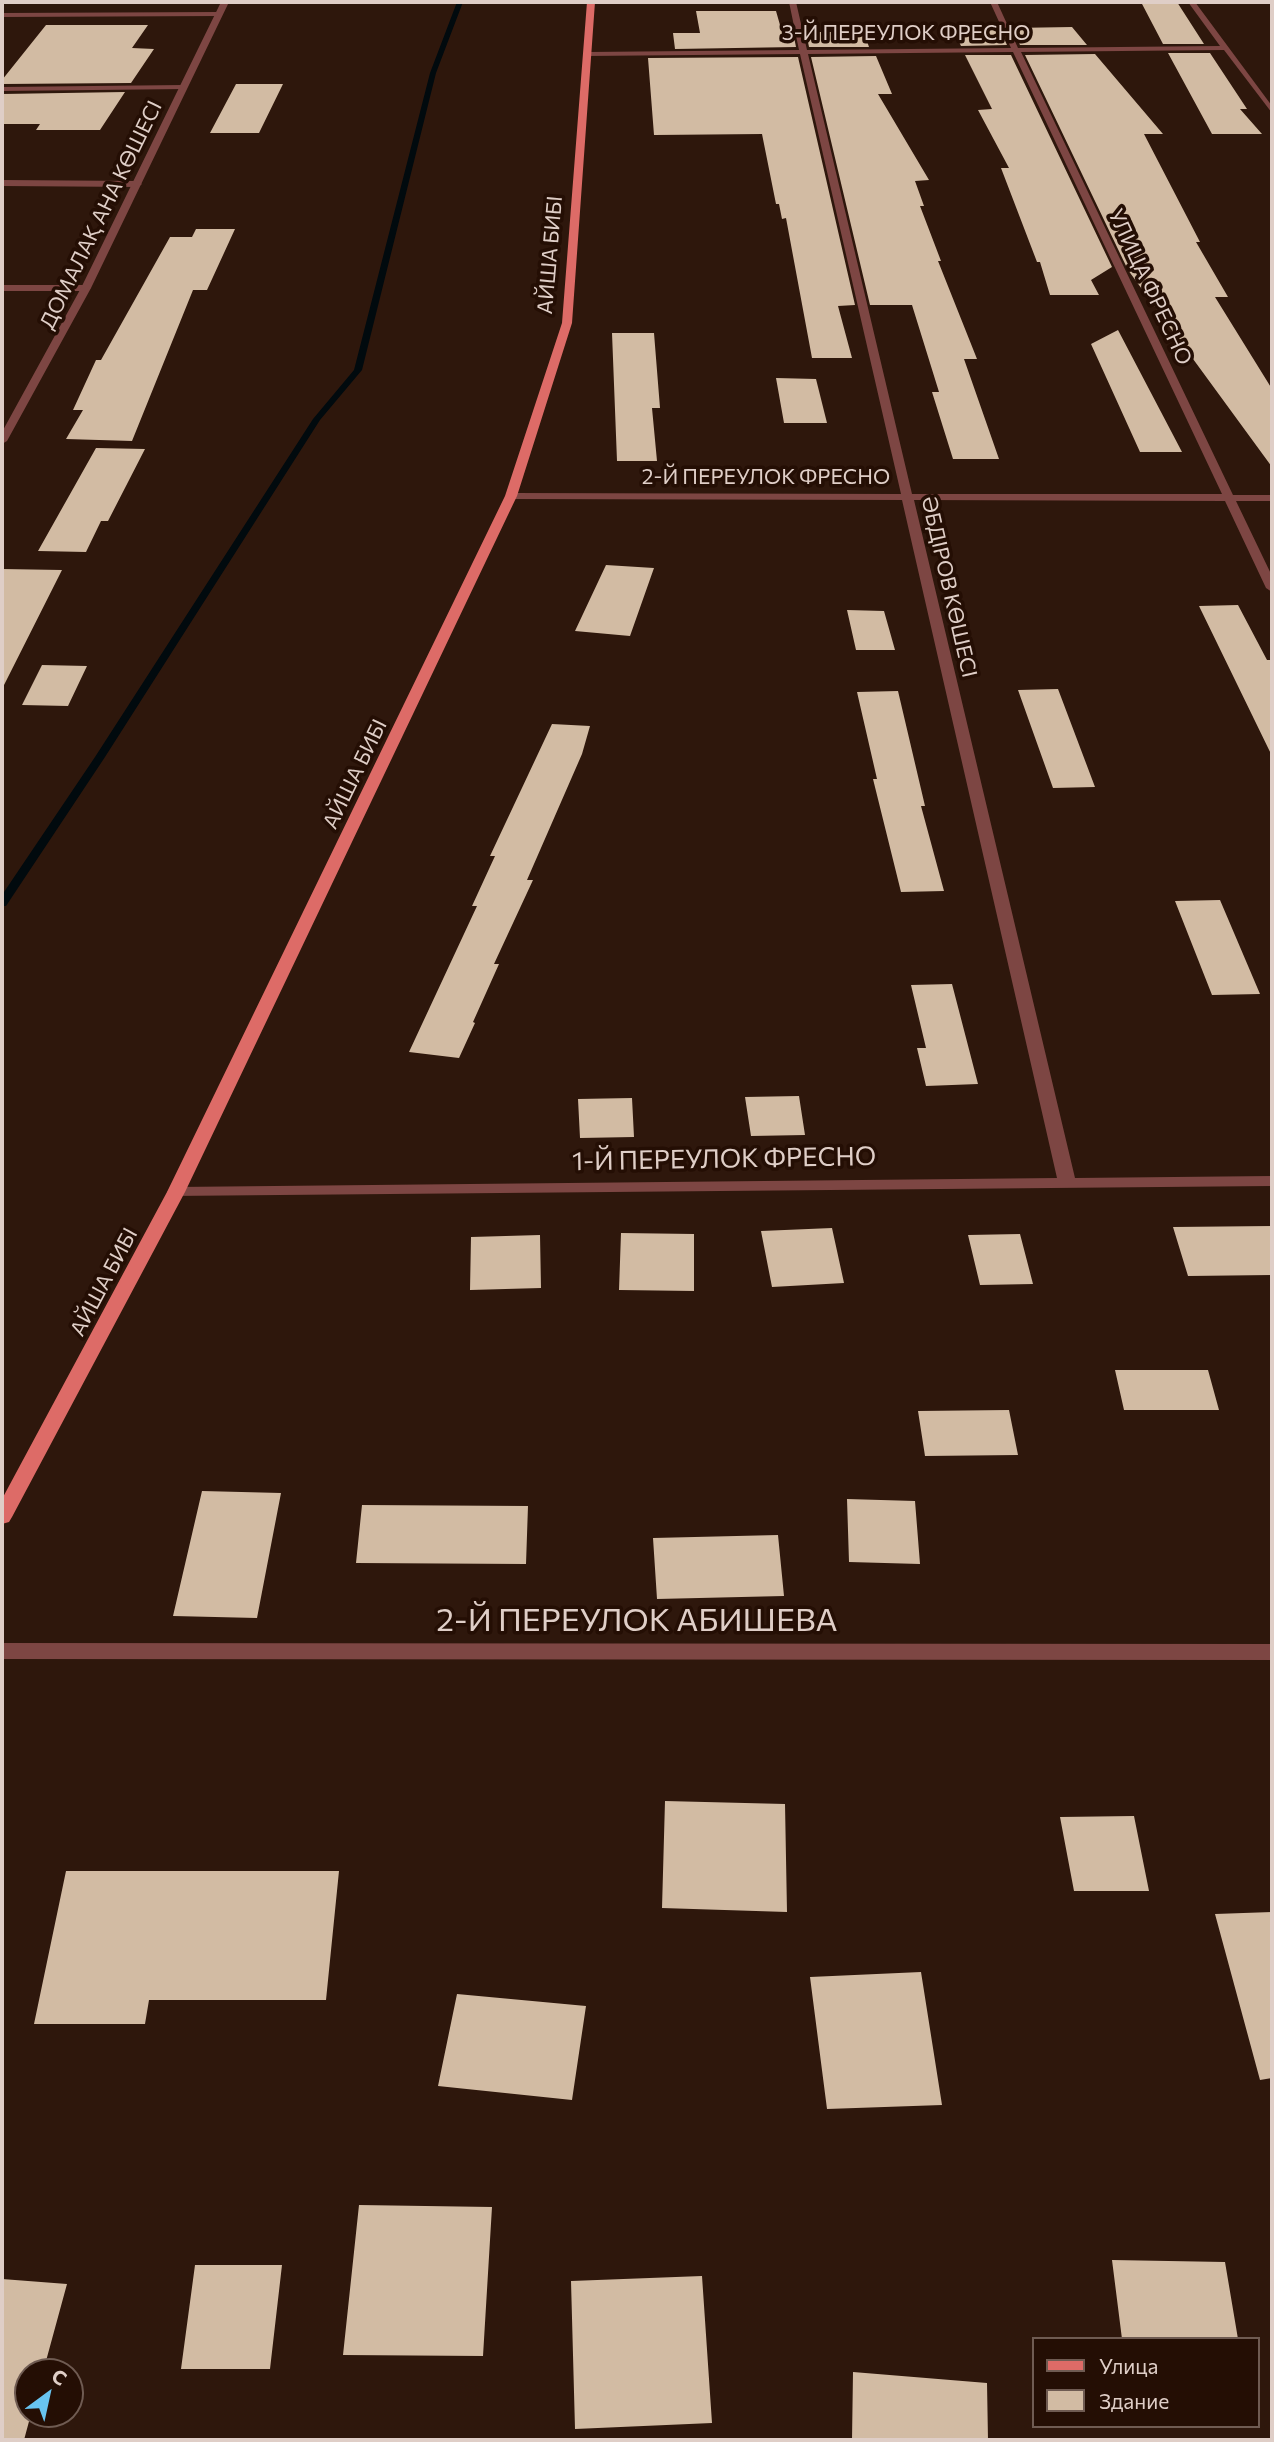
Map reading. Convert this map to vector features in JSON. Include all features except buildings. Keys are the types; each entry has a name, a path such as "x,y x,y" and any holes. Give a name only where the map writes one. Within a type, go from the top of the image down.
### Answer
{"main road":[{"name":"АЙША БИБІ","path":"2,1517 176,1192 511,495 566,323 591,2"}],"street":[{"name":"ДОМАЛАҚ АНА КӨШЕСІ","path":"2,441 7,423 86,288 225,2"},
{"name":"ӘБДІРОВ КӨШЕСІ","path":"792,2 1067,1182"},
{"name":"УЛИЦА ФРЕСНО","path":"993,2 1272,587"},
{"path":"1192,2 1272,111"},
{"path":"2,15 218,14"},
{"name":"3-Й ПЕРЕУЛОК ФРЕСНО","path":"587,54 1226,48"},
{"path":"2,89 183,87"},
{"path":"2,183 138,184"},
{"path":"2,288 86,288"},
{"name":"2-Й ПЕРЕУЛОК ФРЕСНО","path":"511,495 1272,498"},
{"name":"1-Й ПЕРЕУЛОК ФРЕСНО","path":"176,1192 1272,1181"},
{"name":"2-Й ПЕРЕУЛОК АБИШЕВА","path":"2,1651 1272,1653"}],"waterway":[{"path":"2,903 100,757 317,419 358,370 433,73 460,2"}]}
